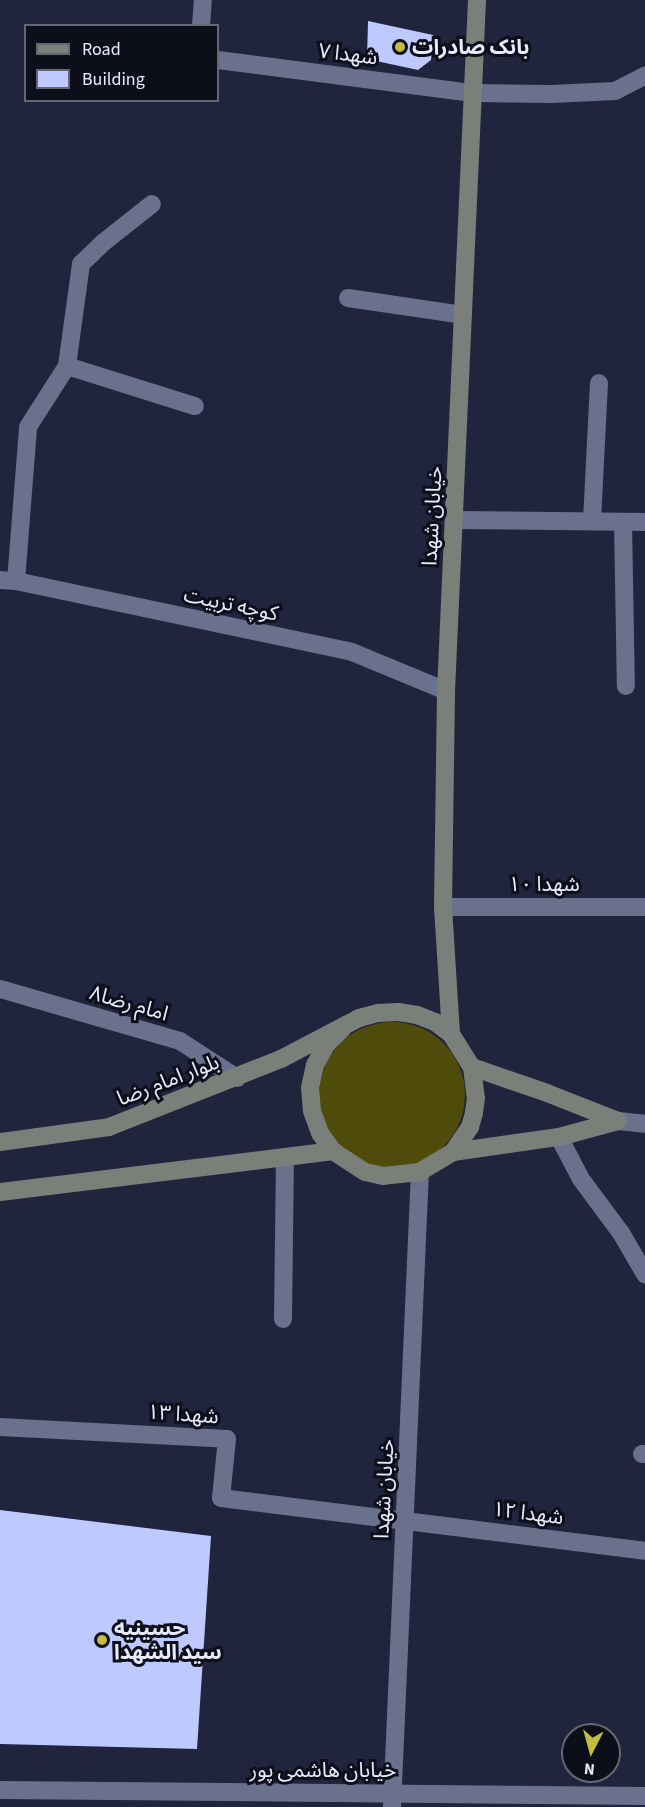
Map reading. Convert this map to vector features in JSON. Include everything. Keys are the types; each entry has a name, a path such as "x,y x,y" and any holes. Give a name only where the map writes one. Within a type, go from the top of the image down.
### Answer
{"main road":[{"name":"خیابان شهدا","path":"451,1034 443,907 446,691 477,0"},
{"path":"453,1152 470,1127 476,1098 472,1067 451,1034 435,1022 417,1015 398,1012 378,1013 359,1018 343,1028 326,1045 315,1065 310,1088 312,1111 320,1133 333,1151 348,1164 383,1176 420,1172 453,1152 559,1137 618,1121"},
{"name":"بلوار امام رضا","path":"0,1142 109,1127 237,1078 343,1028"},
{"path":"472,1067 618,1121"},
{"path":"0,1192 333,1151"}],"street":[{"path":"201,24 203,0"},
{"name":"شهدا ۷","path":"219,60 473,93 615,92 645,76"},
{"path":"8,581 28,427 67,366 81,264 104,242 152,204"},
{"path":"348,298 463,315"},
{"path":"67,366 195,406"},
{"path":"592,521 599,383"},
{"path":"454,520 645,522"},
{"path":"623,522 626,686"},
{"name":"کوچه تربیت","path":"8,581 352,652 446,691"},
{"name":"شهدا ۱۰","path":"443,907 645,907"},
{"name":"۸امام رضا","path":"0,989 180,1041 237,1078"},
{"path":"618,1121 645,1124"},
{"path":"559,1137 581,1179 621,1233 645,1274"},
{"path":"283,1319 285,1157"},
{"name":"خیابان شهدا","path":"392,1800 420,1172"},
{"name":"شهدا ۱۳","path":"0,1426 227,1439 221,1498 405,1520"},
{"name":"شهدا ۱۲","path":"405,1520 645,1551"},
{"name":"خیابان هاشمی پور","path":"0,1790 392,1800 645,1796"}],"shaded area":[{"path":"392,1022 406,1023 420,1028 433,1034 444,1043 453,1054 459,1067 464,1081 464,1109 459,1123 453,1136 444,1147 433,1156 420,1162 406,1167 392,1168 378,1167 364,1162 351,1156 340,1147 331,1136 325,1123 320,1109 319,1095 320,1081 325,1067 331,1054 340,1043 351,1034 364,1028 378,1023"}],"building":[{"name":"بانک صادرات","path":"368,21 433,35 431,60 418,70 367,59"},
{"name":"حسینیه سید الشهدا","path":"0,1510 211,1536 197,1749 0,1744"}],"place":[{"name":"بانک صادرات","path":"400,47"},
{"name":"حسینیه سید الشهدا","path":"102,1640"}]}
